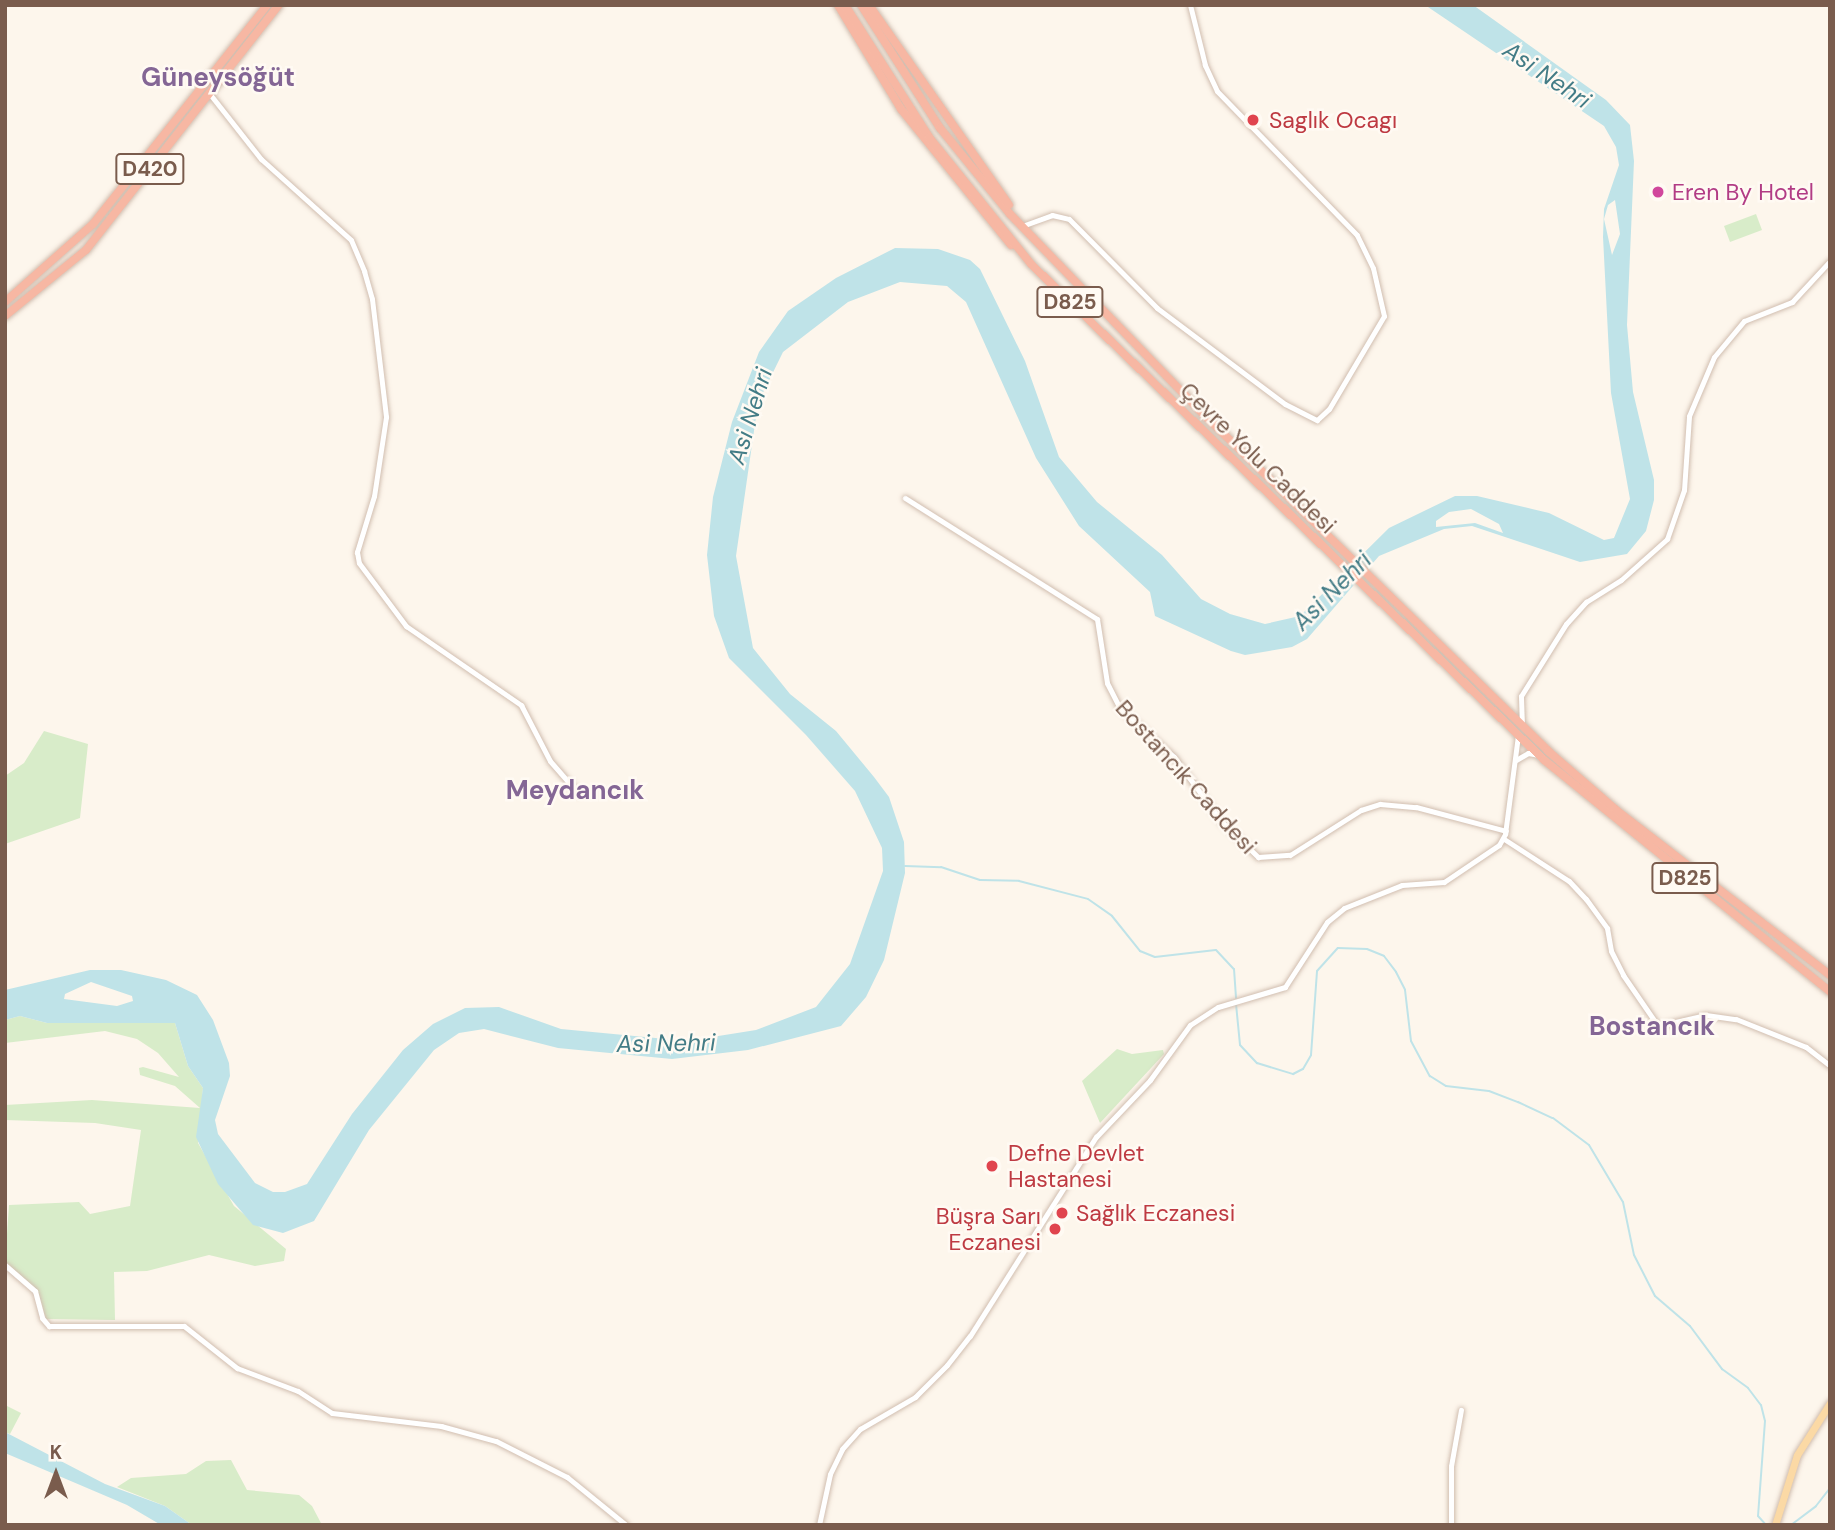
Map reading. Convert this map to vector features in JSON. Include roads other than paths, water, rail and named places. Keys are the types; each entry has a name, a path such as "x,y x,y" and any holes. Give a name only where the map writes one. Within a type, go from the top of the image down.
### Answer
{"highway":[{"name":"D420","path":"5,302 93,225 267,5"},
{"name":"D420","path":"5,316 86,250 279,5"},
{"path":"838,5 901,109 996,230 1031,264"},
{"name":"Çevre Yolu Caddesi","path":"845,5 929,137 1031,264 1518,736 1608,816 1830,992"},
{"name":"Çevre Yolu Caddesi","path":"861,5 940,128 1022,226 1345,553 1522,726 1615,809 1830,975"},
{"path":"869,5 1022,226"}],"main road":[{"path":"1775,1525 1797,1455 1830,1403"}],"street":[{"path":"1022,226 1052,215 1069,219 1157,309 1285,404 1317,420 1329,409 1384,316 1373,268 1357,235 1217,92 1205,65 1190,5"},
{"path":"209,92 261,159 351,240 365,271 386,417 374,496 357,552 359,563 406,626 522,705 550,761 578,793"},
{"path":"819,1525 830,1474 846,1443 860,1429 915,1397 947,1365 956,1348 970,1336 1096,1137 1150,1080 1190,1025 1211,1010 1285,987 1327,922 1344,908 1402,884 1450,880 1504,839 1518,736 1522,726 1521,696 1566,624 1586,602 1621,580 1667,539 1684,490 1689,416 1720,349 1744,321 1797,299 1830,261"},
{"name":"Bostancık Caddesi","path":"905,498 1097,619 1114,699 1174,757 1230,831 1258,857 1290,855 1361,810 1380,804 1416,807 1506,831"},
{"path":"1514,763 1528,752 1539,755"},
{"path":"1504,839 1569,881 1586,899 1608,929 1611,951 1623,975 1658,1026 1706,1015 1736,1019 1806,1047 1830,1066"},
{"path":"5,1265 35,1291 42,1318 49,1325 184,1326 237,1368 298,1391 332,1413 441,1426 496,1441 567,1477 626,1525"},
{"path":"1451,1525 1451,1474 1461,1410"}],"water":[{"name":"Asi Nehri","path":"1425,5 1473,5 1606,100 1630,125 1634,161 1627,325 1633,392 1654,480 1654,500 1646,531 1627,554 1580,562 1472,526 1444,529 1379,556 1307,639 1292,647 1245,655 1155,616 1150,592 1079,526 1036,458 966,302 947,286 900,282 848,302 783,352 758,403 736,556 753,648 790,694 836,731 874,777 889,797 904,842 905,873 884,960 866,997 841,1026 748,1050 672,1059 558,1048 484,1029 459,1033 434,1050 369,1130 314,1221 283,1233 253,1225 218,1184 196,1137 203,1088 188,1066 175,1023 47,1023 20,1016 5,1020 5,990 90,970 121,970 166,980 197,995 213,1020 229,1063 230,1076 215,1120 218,1134 255,1183 273,1192 285,1192 307,1184 352,1114 403,1050 433,1024 465,1008 499,1007 561,1029 687,1041 756,1030 816,1007 850,964 883,871 882,848 855,791 806,735 729,658 714,616 707,555 713,497 732,422 759,352 788,311 836,278 895,248 938,249 970,260 980,269 1025,361 1059,457 1097,502 1162,555 1201,599 1230,614 1265,624 1300,616 1389,528 1455,496 1477,496 1549,513 1604,540 1614,538 1630,499 1611,393 1603,237 1604,209 1619,165 1616,147 1604,126","holes":["1615,200 1620,234 1612,255 1604,219 1608,205","1471,509 1499,524 1503,533 1475,523 1436,527 1436,521 1449,512","91,982 132,996 133,1001 117,1006 64,999 65,994"]},
{"path":"5,1432 105,1484 165,1506 192,1525 161,1525 127,1505 5,1453"}],"waterway":[{"path":"905,866 941,867 980,880 1019,881 1088,899 1112,916 1140,951 1155,957 1216,950 1234,969 1236,998"},
{"path":"1236,1004 1240,1045 1257,1063 1293,1074 1303,1069 1311,1055 1317,971 1338,948 1367,949 1384,956 1405,990 1411,1041 1430,1076 1446,1086 1489,1091 1518,1102 1553,1118 1589,1145 1623,1202 1634,1255 1655,1296 1690,1326 1722,1369 1748,1388 1761,1405 1765,1421 1758,1516 1766,1525"},
{"path":"1791,1525 1816,1506 1830,1488"}],"place":[{"name":"Saglık Ocagı","path":"1253,120"},
{"name":"Eren By Hotel","path":"1658,192"},
{"name":"Defne Devlet Hastanesi","path":"992,1166"},
{"name":"Sağlık Eczanesi","path":"1062,1213"},
{"name":"Büşra Sarı Eczanesi","path":"1055,1229"}],"district":[{"name":"Güneysöğüt","path":"218,78"},
{"name":"Meydancık","path":"575,791"},
{"name":"Bostancık","path":"1652,1027"}]}
